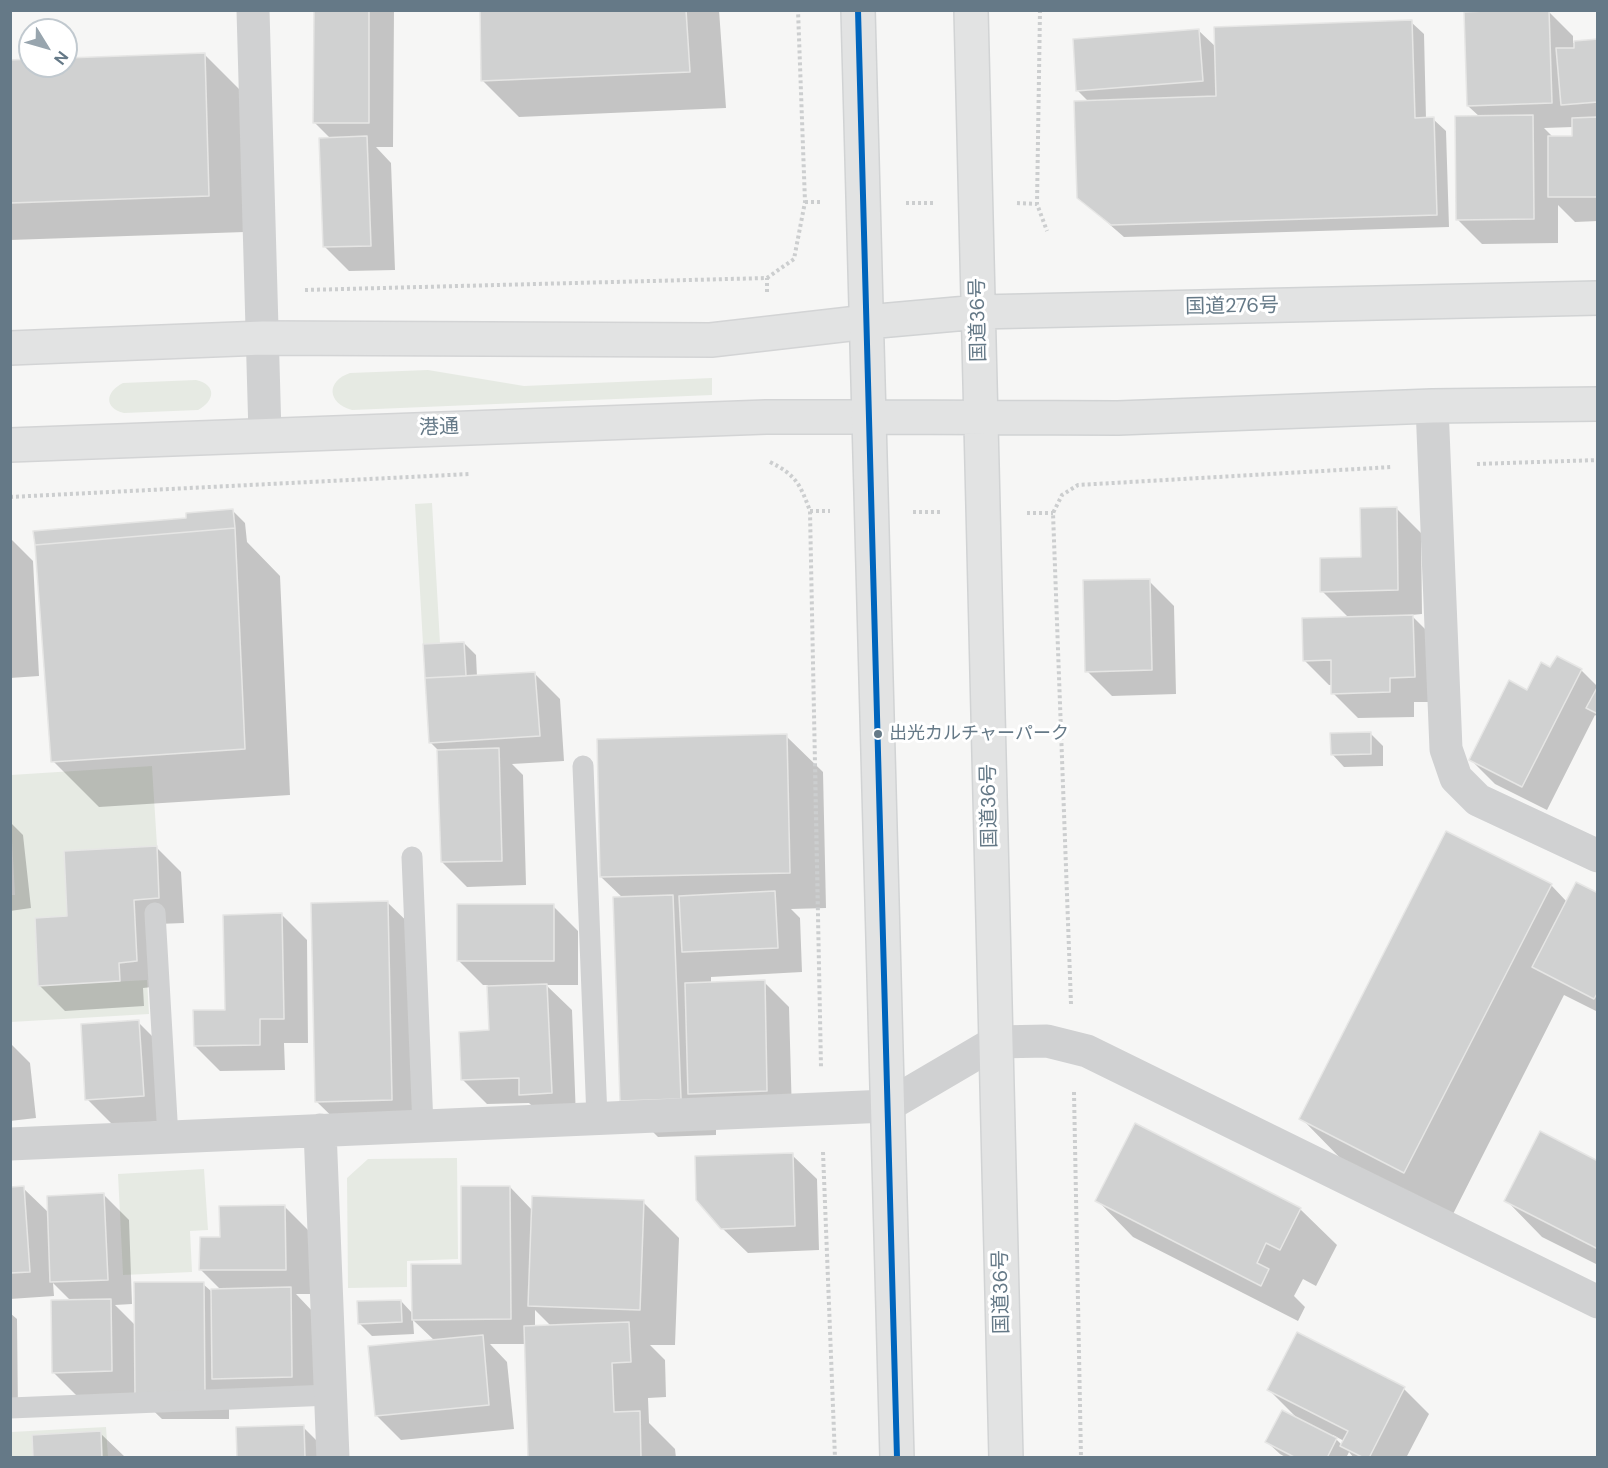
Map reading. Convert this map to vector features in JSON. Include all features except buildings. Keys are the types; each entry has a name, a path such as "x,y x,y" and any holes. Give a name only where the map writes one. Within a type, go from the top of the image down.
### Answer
{"main road":[{"path":"858,10 897,1458"},
{"name":"国道36号","path":"971,10 1006,1458"},
{"name":"国道276号","path":"867,322 979,312 1598,298"},
{"path":"10,348 263,338 711,340 867,322"},
{"path":"868,417 1118,418 1432,406 1598,404"},
{"name":"港通","path":"10,445 766,417 868,417"}],"street":[{"path":"253,10 265,434"},
{"path":"1432,406 1446,749 1456,778 1478,800 1598,856"},
{"path":"10,1144 887,1106 996,1042 1047,1041 1098,1056 1598,1302"},
{"path":"320,1130 333,1458"}],"lane":[{"path":"583,766 597,1118"},
{"path":"412,857 423,1126"},
{"path":"155,914 168,1137"},
{"path":"10,1408 331,1395"}],"path":[{"path":"261,292 767,278 794,259 805,202 798,10"},
{"path":"1040,10 1037,204 1047,231"},
{"path":"805,202 1037,204"},
{"path":"766,460 785,470 801,486 810,511 822,1109 835,1458"},
{"path":"1082,1458 1073,1047 1053,513 1062,495 1078,485 1434,465 1598,460"},
{"path":"10,497 471,474"},
{"path":"810,511 1053,513"}],"shaded area":[{"path":"428,370 524,386 712,378 712,395 352,410 344,407 334,397 333,386 350,373"},
{"path":"196,380 208,386 211,394 208,402 198,410 124,413 117,411 110,404 110,395 123,383"},
{"path":"432,503 440,643 423,644 415,504"},
{"path":"152,766 157,846 64,851 67,916 35,918 38,986 147,980 149,1014 11,1022 10,895 15,895 11,775"},
{"path":"457,1158 458,1259 407,1261 407,1287 348,1288 347,1178 368,1159"},
{"path":"204,1169 208,1230 190,1231 192,1272 123,1275 118,1174"},
{"path":"106,1427 108,1457 11,1458 11,1432"}],"transit line":[{"path":"858,10 897,1458"}],"place":[{"name":"出光カルチャーパーク","path":"878,734"}]}
